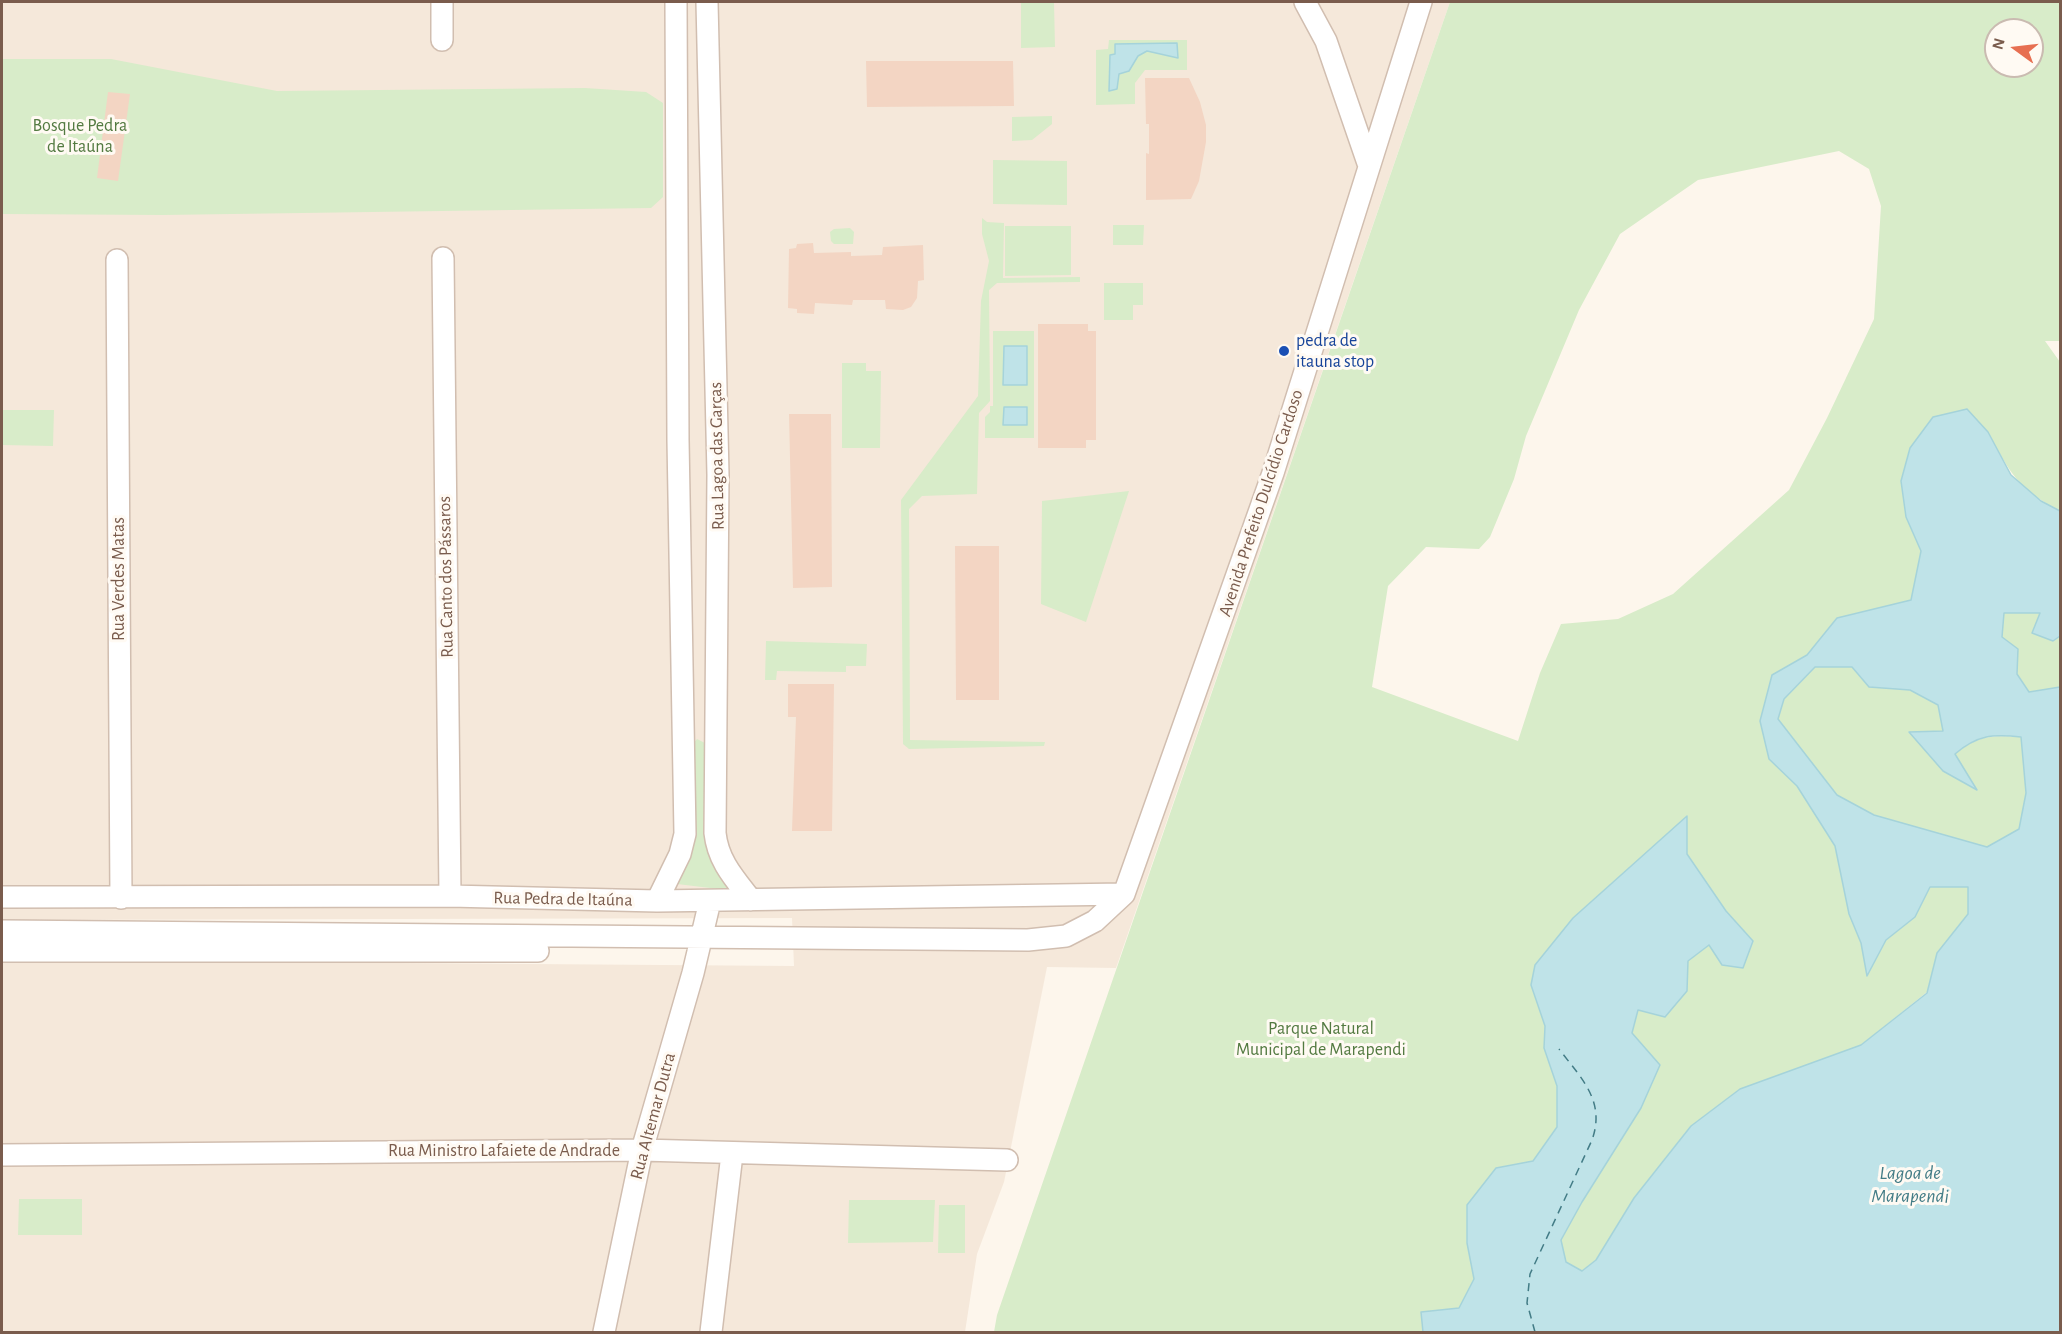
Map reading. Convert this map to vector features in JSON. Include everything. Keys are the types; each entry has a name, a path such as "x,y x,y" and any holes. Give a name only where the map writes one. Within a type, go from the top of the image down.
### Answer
{"street":[{"path":"442,2 442,40"},
{"name":"Rua Lagoa das Garças","path":"657,901 680,854 685,834 678,440 676,2"},
{"name":"Rua Lagoa das Garças","path":"707,2 718,475 716,833 717,850 723,864 751,900"},
{"path":"1305,2 1326,41 1368,163"},
{"name":"Avenida Prefeito Dulcídio Cardoso","path":"1089,930 1124,894 1273,473 1368,163 1421,2"},
{"name":"Rua Canto dos Pássaros","path":"442,258 450,896"},
{"name":"Rua Verdes Matas","path":"117,260 121,898"},
{"name":"Rua Pedra de Itaúna","path":"2,897 450,896 710,901 1124,894"},
{"name":"Rua Altemar Dutra","path":"604,1332 642,1150 700,945 710,901"},
{"name":"Rua Pedra de Itaúna","path":"2,931 700,945 1028,940 1066,936 1089,930"},
{"path":"2,951 700,945"},
{"name":"Rua Ministro Lafaiete de Andrade","path":"2,1155 642,1150 1007,1160"},
{"path":"711,1332 732,1154"}],"shaded area":[{"path":"2,2 1450,2 1116,968 1047,967 1004,1182 977,1254 965,1332 2,1332 2,960 794,966 792,918 2,920"}],"green space":[{"path":"1021,2 1054,2 1055,47 1021,48"},
{"name":"Parque Natural Municipal de Marapendi","path":"1450,2 2060,2 2060,341 2045,341 2060,362 2060,511 2034,495 2016,479 1988,432 1906,517 1921,551 1911,600 1837,618 1807,655 1772,675 1769,759 1797,786 1835,846 1849,914 1861,943 1867,975 1886,940 1915,917 1930,887 1968,887 1968,914 1937,953 1927,992 1861,1045 1740,1089 1691,1126 1634,1198 1596,1260 1582,1271 1565,1261 1561,1240 1641,1108 1632,1033 1638,1010 1687,991 1688,961 1710,944 1753,941 1726,911 1687,854 1687,817 1573,918 1531,985 1545,1026 1544,1048 1557,1086 1557,1127 1533,1161 1496,1169 1467,1243 1474,1279 1459,1308 1421,1312 1423,1332 994,1332 997,1315","holes":["1839,151 1869,169 1881,206 1874,319 1827,418 1789,490 1673,594 1618,619 1561,624 1540,673 1518,741 1372,687 1388,586 1426,547 1479,549 1490,537 1514,479 1526,436 1579,310 1620,234 1698,180"]},
{"path":"1109,40 1187,40 1187,70 1145,70 1135,83 1135,104 1096,105 1096,50 1108,49"},
{"name":"Bosque Pedra de Itaúna","path":"2,59 111,59 277,91 585,88 646,92 663,103 663,197 651,208 163,215 2,214"},
{"path":"1052,116 1052,124 1032,140 1012,141 1012,117"},
{"path":"993,160 1067,161 1067,205 993,204"},
{"path":"982,218 987,222 1004,223 1003,278 1080,277 1080,282 997,283 989,290 990,401 979,413 977,494 922,496 909,509 910,740 1045,742 1044,746 909,749 903,744 901,500 978,396 981,301 989,261 982,234"},
{"path":"1113,225 1144,225 1143,245 1113,245"},
{"path":"1005,226 1071,226 1071,275 1005,276"},
{"path":"850,228 854,232 853,244 834,244 831,241 830,232 834,229"},
{"path":"1104,283 1143,283 1143,305 1133,305 1133,320 1104,320"},
{"path":"993,331 1034,331 1034,438 985,438 985,417 990,412 990,406 993,406"},
{"path":"842,363 866,363 866,371 881,371 880,448 842,448"},
{"path":"2,410 54,410 53,446 2,445"},
{"path":"1129,491 1086,622 1041,604 1042,501"},
{"path":"2003,613 2040,613 2053,641 2060,636 2060,687 2029,692 2017,674 2018,650 2002,638"},
{"path":"766,641 867,644 866,666 846,666 846,672 777,671 776,680 765,680"},
{"path":"1815,667 1852,667 1869,687 1910,690 1938,705 1944,731 1910,732 1976,789 1955,754 1978,740 2002,736 2021,737 2026,793 2019,829 1987,847 1874,815 1837,795 1778,719 1784,699"},
{"path":"697,739 707,744 727,890 677,884 689,860 693,840 692,745"},
{"path":"19,1199 82,1199 82,1235 18,1235"},
{"path":"849,1200 935,1200 933,1242 848,1243"},
{"path":"939,1205 965,1205 965,1253 938,1253"}],"water":[{"path":"1177,43 1178,58 1147,51 1138,56 1129,71 1119,74 1117,89 1109,91 1110,55 1115,54 1115,44"},
{"path":"1004,346 1027,346 1027,385 1003,385"},
{"path":"1004,407 1027,407 1027,425 1003,425"},
{"name":"Lagoa de Marapendi","path":"1967,409 1988,432 2011,475 2041,501 2060,511 2060,636 2053,641 2032,633 2040,613 2004,613 2002,637 2018,649 2017,674 2029,692 2060,687 2060,1332 1423,1332 1421,1312 1459,1308 1474,1279 1467,1243 1467,1205 1496,1168 1533,1161 1557,1127 1557,1086 1544,1048 1545,1026 1531,985 1535,965 1573,918 1687,816 1687,854 1726,911 1753,941 1743,968 1722,965 1709,945 1688,961 1687,991 1665,1017 1638,1010 1632,1033 1660,1065 1641,1108 1561,1240 1566,1262 1582,1271 1596,1260 1634,1198 1691,1126 1740,1089 1861,1045 1927,993 1937,953 1968,914 1968,887 1930,887 1915,917 1886,940 1867,976 1861,943 1849,914 1835,846 1797,786 1769,759 1760,721 1772,675 1807,655 1837,618 1911,600 1921,551 1906,517 1901,481 1910,448 1933,417","holes":["1815,667 1852,667 1869,687 1910,690 1938,705 1943,731 1909,732 1943,771 1977,790 1955,754 1985,737 2021,737 2026,793 2019,829 1987,847 1874,815 1837,795 1778,719 1784,699"]}],"building":[{"path":"866,61 1013,61 1014,106 867,107"},
{"path":"1145,78 1189,78 1200,102 1206,125 1206,142 1199,181 1191,199 1146,200 1146,153 1149,154 1149,124 1146,124"},
{"path":"108,92 130,94 118,181 97,178"},
{"path":"813,243 814,253 851,252 851,256 882,255 883,247 923,245 924,280 918,281 917,298 911,307 903,310 886,309 885,300 853,300 852,305 815,303 814,314 797,313 797,309 788,308 789,249 796,248 797,244"},
{"path":"1038,324 1088,324 1088,331 1096,331 1096,440 1086,440 1086,448 1038,448"},
{"path":"789,414 831,414 832,587 793,588"},
{"path":"955,546 999,546 999,700 956,700"},
{"path":"788,684 834,684 832,831 792,831 796,717 788,717"}],"ferry route":[{"path":"1535,1332 1527,1303 1530,1274 1592,1140 1596,1126 1594,1102 1589,1091 1559,1049"}],"place":[{"name":"pedra de itauna stop","path":"1284,351"}]}
